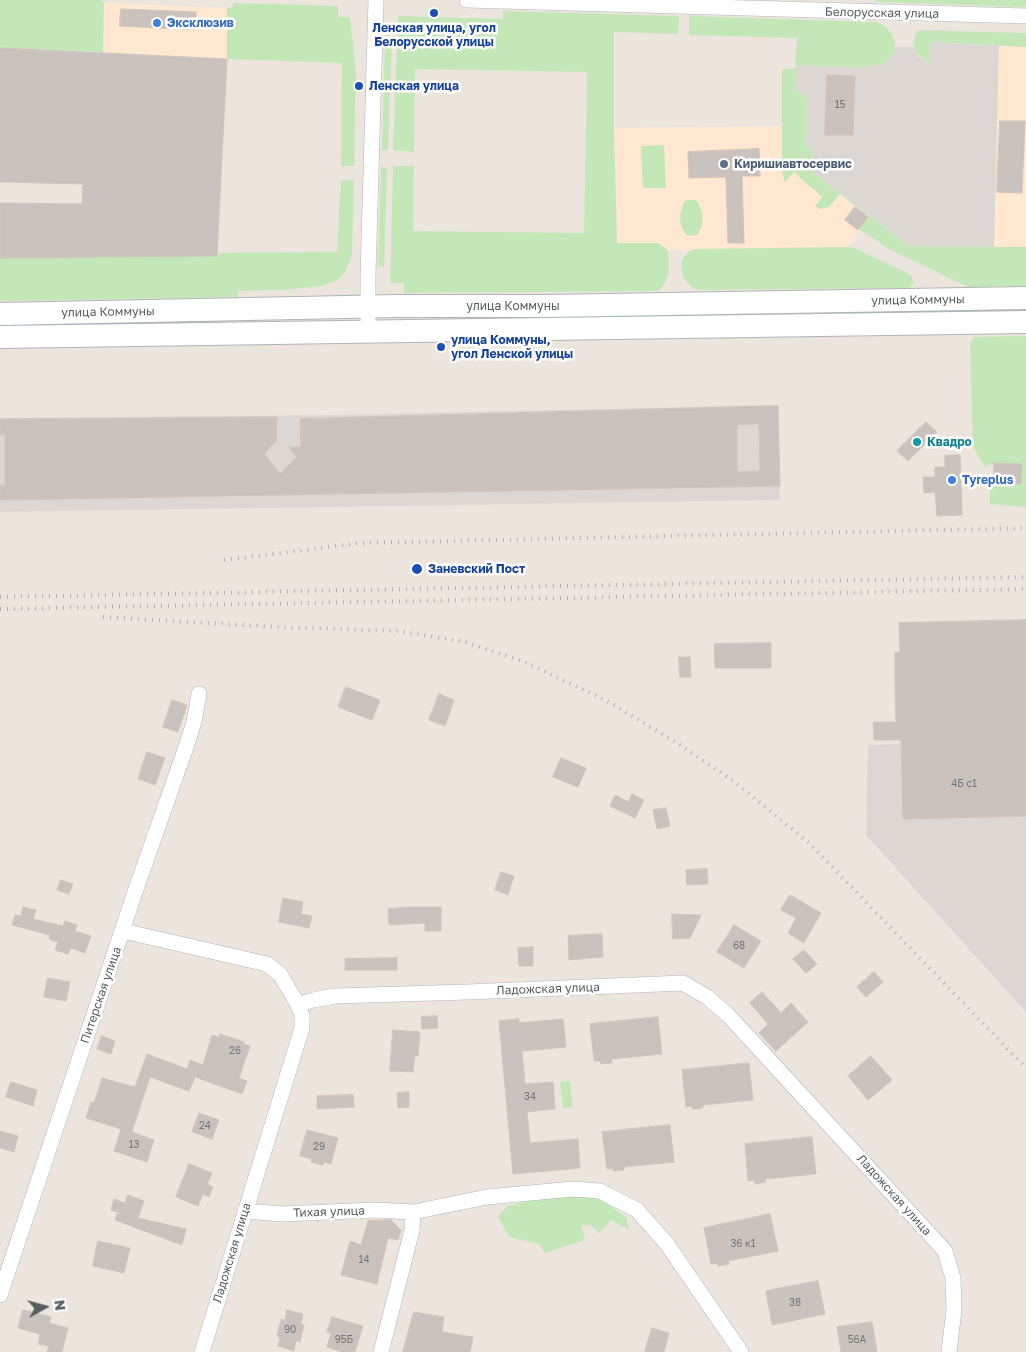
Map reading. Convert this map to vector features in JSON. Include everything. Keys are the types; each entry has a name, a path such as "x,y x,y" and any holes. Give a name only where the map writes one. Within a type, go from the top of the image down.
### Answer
{"street":[{"path":"368,332 376,0"},
{"name":"Белорусская улица","path":"467,0 1026,16"},
{"name":"улица Коммуны","path":"0,314 368,306 546,306 1026,298"},
{"name":"улица Коммуны","path":"0,337 1026,322"},
{"name":"Питерская улица","path":"0,1295 185,750 194,722 198,694"},
{"path":"123,931 267,964 280,974 298,1005"},
{"name":"Ладожская улица","path":"202,1352 302,1028 302,1016 298,1005 335,996 683,983 707,997 728,1015 944,1251 953,1278 952,1339 949,1352"},
{"name":"Тихая улица","path":"245,1211 282,1214 375,1210 413,1212 486,1198 574,1189 600,1191 637,1210 661,1237 741,1352"},
{"path":"381,1352 412,1230 413,1212"}],"shaded area":[{"path":"104,3 227,8 227,59 103,52"},
{"path":"930,42 999,46 994,247 909,246 811,171 813,150 806,146 807,100 796,91 797,65 866,68 866,66 880,65 893,55 895,47 914,47 918,56 928,64"},
{"path":"999,46 1026,47 1026,247 994,247"},
{"path":"782,126 782,171 785,182 794,172 822,197 829,207 839,194 869,217 848,247 668,250 658,243 617,243 614,128","holes":["759,150 760,176 689,178 688,152","742,179 744,242 728,243 726,180"]},
{"path":"778,405 780,500 0,512 0,418 343,415"},
{"path":"1026,738 1026,1012 866,835 868,745"}],"green space":[{"path":"0,0 102,0 104,3 103,52 0,48"},
{"path":"875,0 1026,0 1026,7 875,2"},
{"path":"233,3 338,6 338,17 350,17 356,71 354,166 341,166 342,63 227,59 227,8 233,7"},
{"path":"503,11 679,16 678,34 614,32 617,243 658,243 668,250 669,267 667,278 662,287 657,291 404,293 404,283 390,283 393,166 414,166 413,231 584,233 587,72 415,69 414,152 393,150 398,16 503,19"},
{"path":"689,16 876,22 883,25 892,35 895,48 889,60 882,64 866,66 866,68 797,65 796,91 801,92 807,100 806,146 813,150 811,171 909,246 1026,247 1026,286 968,287 889,249 859,229 869,217 840,194 829,207 820,209 815,206 822,197 794,172 785,182 782,171 782,69 795,69 797,38 689,35"},
{"path":"918,30 1026,33 1026,47 930,42 929,64 915,50 914,41"},
{"path":"385,37 392,37 388,150 382,150"},
{"path":"664,145 666,188 643,188 641,146"},
{"path":"381,167 387,168 384,267 378,266"},
{"path":"341,180 354,180 352,256 345,272 338,280 321,286 282,290 238,291 238,297 0,301 0,258 217,256 217,253 337,252"},
{"path":"686,200 696,200 701,209 702,222 697,235 687,236 682,227 680,213"},
{"path":"855,248 911,275 914,283 909,288 697,290 686,281 681,269 684,257 688,252 695,249"},
{"path":"1026,336 1026,507 990,504 990,483 1021,484 1022,464 994,463 985,467 973,447 970,343 974,337"},
{"path":"570,1081 573,1107 563,1108 560,1082"},
{"path":"573,1194 600,1199 626,1217 629,1230 611,1220 599,1233 590,1225 581,1225 585,1240 545,1253 539,1244 509,1237 498,1216 508,1206 531,1200"}],"building":[{"path":"121,9 196,12 196,30 120,26"},
{"path":"0,48 227,59 217,256 0,258 0,203 82,204 83,184 0,182"},
{"path":"827,75 855,76 853,135 825,135"},
{"path":"1000,121 1025,121 1022,193 997,192"},
{"name":"Киришиавтосервис","path":"759,149 760,176 742,176 744,243 728,243 726,177 689,178 688,152"},
{"path":"855,207 868,217 858,230 845,220"},
{"path":"778,406 780,486 0,500 0,485 5,485 5,435 0,435 0,419 277,417 276,441 264,454 280,474 297,457 289,447 301,447 300,419","holes":["759,424 760,471 737,472 737,425"]},
{"name":"Квадро","path":"926,422 937,432 908,461 897,451"},
{"path":"945,455 960,455 962,515 937,516 935,492 924,493 923,477 935,477 935,467 945,467"},
{"path":"994,463 1022,464 1021,484 994,484"},
{"path":"1026,620 1026,816 903,819 901,740 874,740 873,722 896,722 895,652 900,652 899,623"},
{"path":"771,643 771,668 715,668 714,644"},
{"path":"679,657 690,657 691,677 680,677"},
{"path":"346,687 380,700 372,720 338,707"},
{"path":"439,694 454,700 445,726 429,720"},
{"path":"172,700 187,705 178,732 163,727"},
{"path":"147,752 165,758 155,785 138,779"},
{"path":"561,758 586,768 578,787 553,777"},
{"path":"632,794 644,800 635,818 610,806 615,795 628,802"},
{"path":"666,808 670,826 657,829 653,810"},
{"path":"707,869 708,884 687,885 686,870"},
{"path":"501,872 514,876 508,895 495,890"},
{"path":"61,880 73,884 69,894 57,890"},
{"path":"790,895 821,913 804,943 788,933 796,918 781,910"},
{"path":"283,898 303,902 301,914 312,916 309,928 279,922"},
{"path":"23,907 36,910 33,919 63,926 65,921 77,925 75,931 91,936 85,953 71,948 68,954 55,950 58,942 49,939 50,935 12,925 15,915 21,916"},
{"path":"441,907 441,931 425,931 425,923 389,925 388,909"},
{"path":"672,914 701,915 690,938 673,939"},
{"path":"734,925 761,941 744,968 717,952"},
{"path":"602,934 603,957 569,960 568,936"},
{"path":"533,947 533,966 519,966 518,948"},
{"path":"804,950 817,964 806,973 793,959"},
{"path":"397,958 397,970 345,970 345,959"},
{"path":"874,972 883,982 866,997 857,987"},
{"path":"48,978 70,982 66,1001 44,997"},
{"path":"762,992 781,1013 791,1003 808,1022 776,1051 759,1033 768,1024 750,1003"},
{"path":"437,1016 438,1028 422,1029 421,1017"},
{"path":"658,1017 662,1054 611,1059 612,1063 601,1064 600,1061 594,1061 590,1024"},
{"path":"519,1019 519,1023 563,1019 566,1047 522,1051 525,1084 553,1082 555,1109 527,1112 530,1143 578,1139 580,1168 513,1174 499,1021"},
{"path":"393,1030 420,1032 418,1056 415,1056 413,1072 390,1071"},
{"path":"220,1034 250,1046 239,1078 247,1081 242,1094 195,1077 189,1091 150,1077 132,1132 154,1140 147,1162 114,1151 121,1129 86,1118 91,1102 94,1103 102,1078 135,1087 147,1054 187,1069 190,1060 203,1065 212,1035 219,1037"},
{"path":"102,1036 115,1041 111,1054 97,1049"},
{"path":"871,1056 892,1080 868,1100 848,1076"},
{"path":"749,1063 753,1100 703,1105 703,1108 692,1109 692,1106 686,1107 682,1070"},
{"path":"11,1082 37,1090 33,1106 6,1097"},
{"path":"409,1092 409,1107 398,1108 397,1093"},
{"path":"353,1095 354,1107 317,1109 317,1096"},
{"path":"199,1113 219,1120 212,1139 192,1132"},
{"path":"670,1125 674,1162 624,1167 624,1170 613,1171 613,1168 607,1169 602,1132"},
{"path":"307,1130 338,1138 331,1164 324,1162 323,1165 311,1162 312,1159 300,1156"},
{"path":"0,1131 18,1136 14,1152 0,1148"},
{"path":"812,1137 816,1174 765,1179 766,1182 755,1184 754,1180 748,1181 745,1144"},
{"path":"189,1164 212,1173 207,1184 213,1187 209,1197 203,1194 198,1206 176,1197"},
{"path":"128,1195 144,1201 138,1218 186,1229 182,1245 115,1220 117,1214 123,1214 111,1210 114,1199 125,1203"},
{"path":"770,1214 778,1251 728,1261 729,1264 718,1266 717,1263 711,1264 704,1228"},
{"path":"391,1220 401,1230 398,1240 388,1238 377,1284 341,1275 350,1241 361,1245 368,1221"},
{"path":"98,1241 130,1248 124,1273 93,1266"},
{"path":"818,1281 825,1314 772,1325 766,1291"},
{"path":"23,1310 51,1317 49,1323 68,1328 62,1352 47,1352 49,1346 38,1344 40,1334 18,1328"},
{"path":"287,1310 303,1314 301,1324 304,1325 300,1342 296,1341 294,1351 278,1346 280,1337 277,1336 281,1319 285,1320"},
{"path":"414,1312 444,1317 442,1332 473,1337 470,1352 403,1352"},
{"path":"332,1317 363,1326 355,1352 342,1352 327,1347 331,1333 327,1332"},
{"path":"872,1322 877,1352 841,1352 837,1327"},
{"path":"652,1328 669,1333 664,1352 645,1352"}],"railway":[{"path":"224,560 361,543 1026,528"},
{"path":"0,597 1026,577"},
{"path":"0,609 1026,589"},
{"path":"103,617 278,627 398,631 465,642 525,662 607,701 674,741 735,782 809,843 1026,1068"}],"place":[{"name":"Ленская улица, угол Белорусской улицы","path":"434,13"},
{"name":"Эксклюзив","path":"157,23"},
{"name":"Ленская улица","path":"359,86"},
{"name":"Киришиавтосервис","path":"724,164"},
{"name":"улица Коммуны, угол Ленской улицы","path":"441,347"},
{"name":"Квадро","path":"917,442"},
{"name":"Tyreplus","path":"952,480"},
{"name":"Заневский Пост","path":"417,569"}]}
